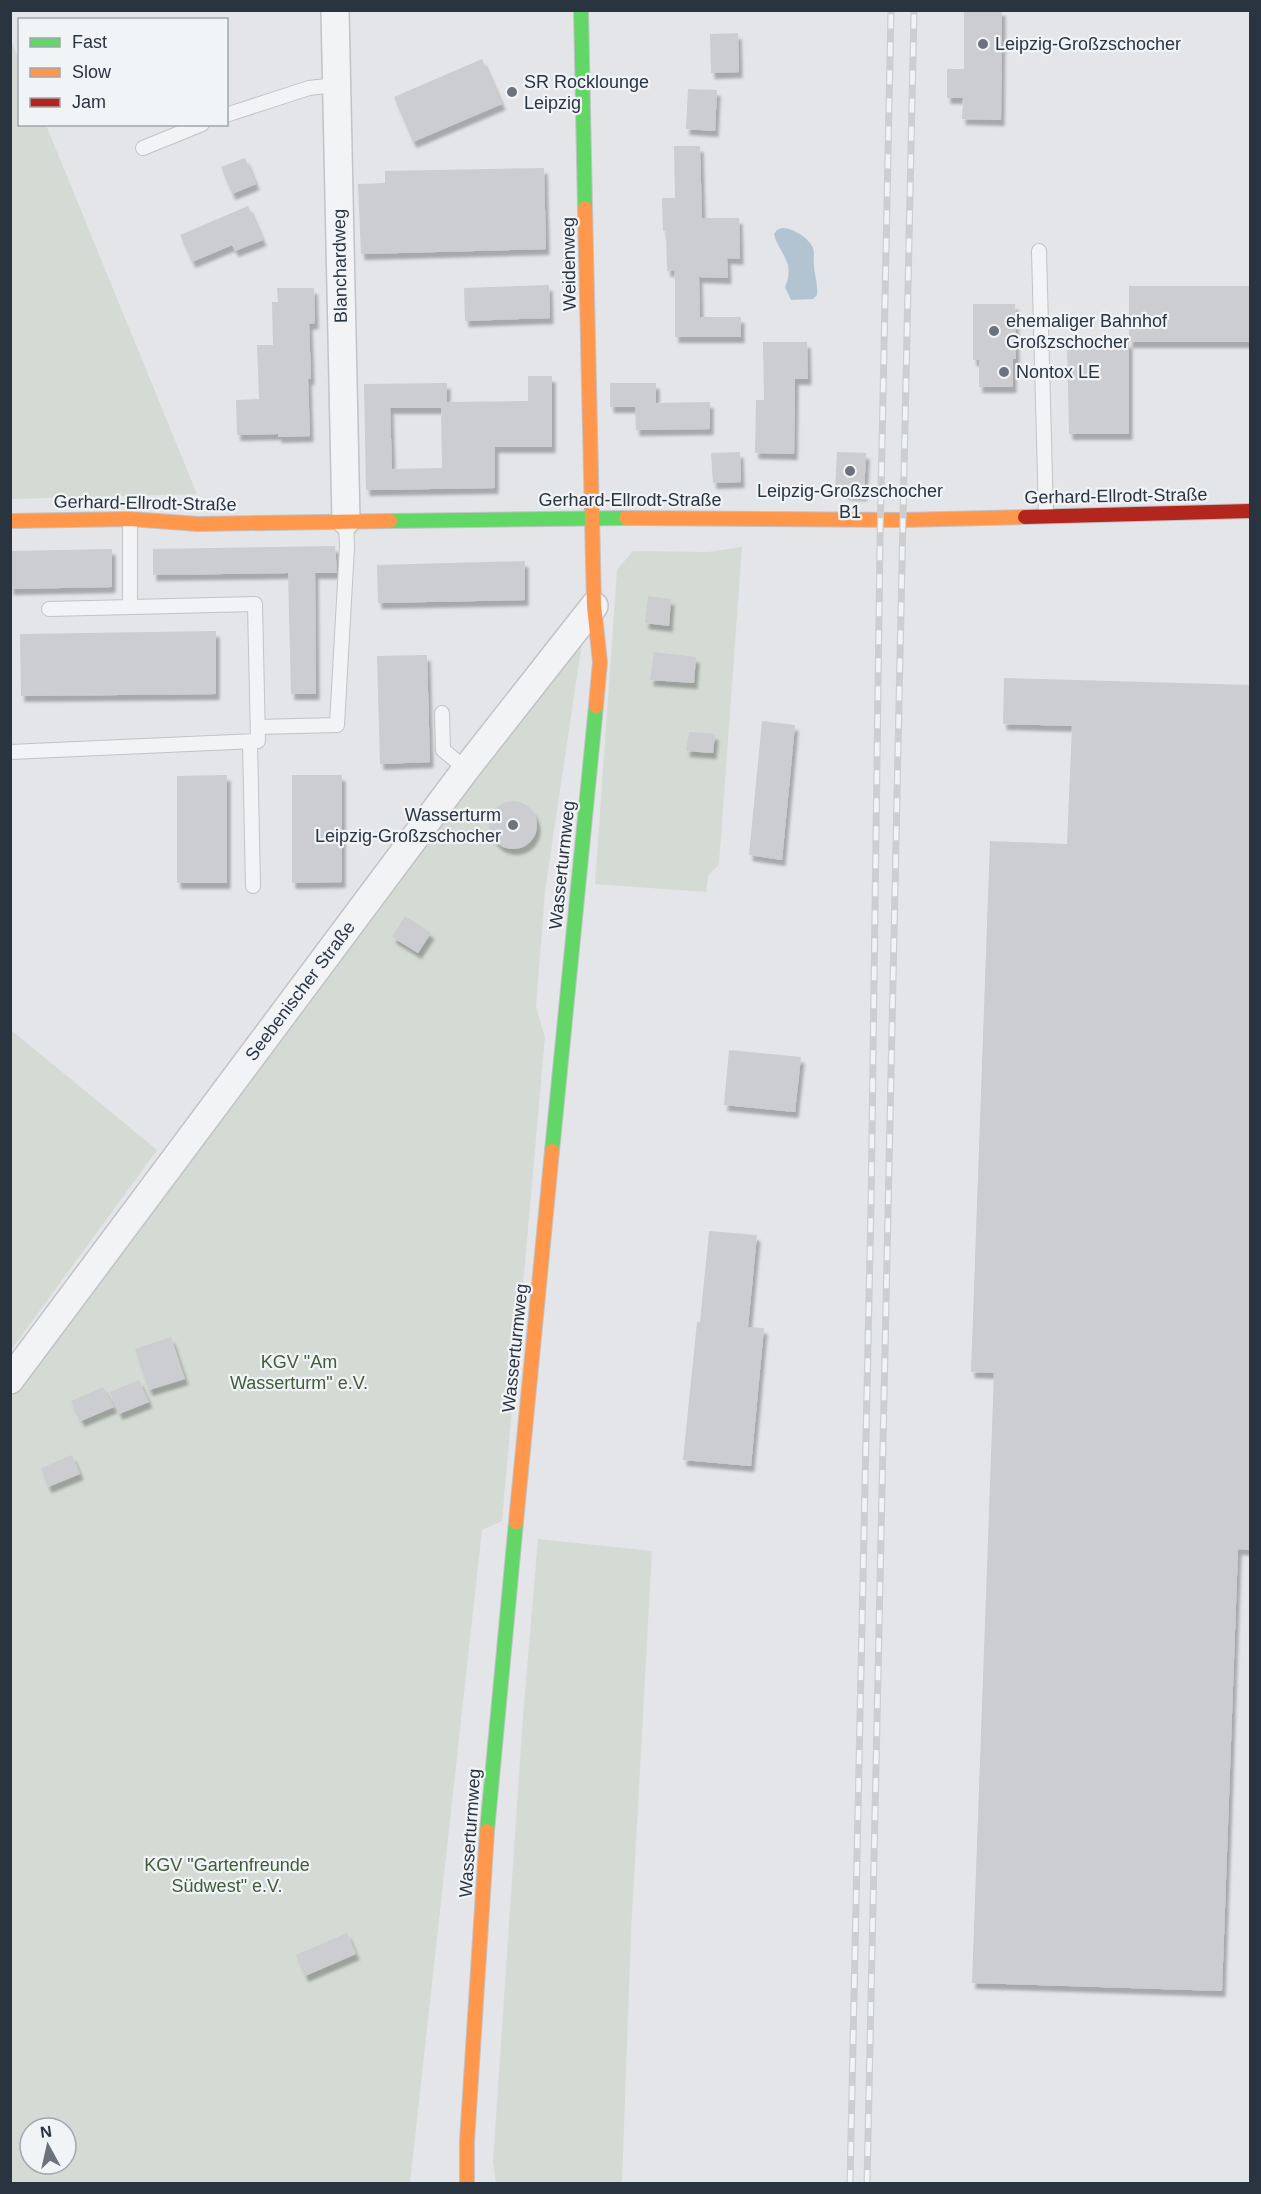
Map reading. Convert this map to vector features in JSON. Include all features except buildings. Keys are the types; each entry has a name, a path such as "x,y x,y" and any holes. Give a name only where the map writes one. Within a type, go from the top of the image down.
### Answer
{"street":[{"name":"Blanchardweg","path":"335,10 346,521"},
{"name":"Weidenweg","path":"581,10 593,518"},
{"name":"Gerhard-Ellrodt-Straße","path":"10,521 130,519 198,524 593,518 903,520 1251,511"},
{"name":"Wasserturmweg","path":"467,2184 467,2140 488,1812 600,662 594,606 593,518"},
{"name":"Seebenischer Straße","path":"10,1380 466,769 594,606"}],"lane":[{"path":"228,114 309,87 336,85"},
{"path":"143,147 197,126"},
{"path":"1039,251 1046,515"},
{"path":"130,519 130,607"},
{"path":"258,727 337,725 347,547 346,521"},
{"path":"10,752 258,741 255,604 49,609"},
{"path":"442,713 443,750 466,769"},
{"path":"250,742 253,886"}],"green space":[{"path":"10,38 18,58 18,126 46,126 197,494 11,499"},
{"path":"742,547 719,864 708,876 706,892 595,884 617,570 633,551 708,552"},
{"path":"583,636 545,891 536,1007 545,1037 502,1521 482,1530 410,2183 11,2183 10,1399"},
{"path":"11,1030 157,1150 11,1350"},
{"path":"538,1539 652,1551 631,1932 622,2183 496,2183 493,2162 523,1716"}],"water":[{"path":"782,228 800,234 813,248 817,295 813,299 791,300 785,287 789,271 788,265 774,234"}],"railway":[{"path":"850,2184 871,1205 880,541 891,10"},
{"path":"867,2184 914,10"}],"traffic: fast":[{"path":"581,10 585,208"},
{"path":"390,521 626,518"},
{"path":"552,1151 596,706"},
{"path":"487,1831 516,1522"}],"traffic: slow":[{"path":"585,208 594,606 600,662 596,706"},
{"path":"626,518 903,520 1025,517"},
{"path":"10,521 130,519 198,524 390,521"},
{"path":"516,1522 552,1151"},
{"path":"467,2184 467,2141 487,1831"}],"traffic: jam":[{"path":"1025,517 1250,511"}],"place":[{"name":"Leipzig-Großzschocher","path":"983,44"},
{"name":"SR Rocklounge Leipzig","path":"512,92"},
{"name":"ehemaliger Bahnhof Großzschocher","path":"994,331"},
{"name":"Nontox LE","path":"1004,372"},
{"name":"Leipzig-Großzschocher B1","path":"850,471"},
{"name":"Wasserturm Leipzig-Großzschocher","path":"513,825"}],"park label":[{"name":"KGV \"Am Wasserturm\" e.V.","path":"299,1372"},
{"name":"KGV \"Gartenfreunde Südwest\" e.V.","path":"227,1875"}]}
